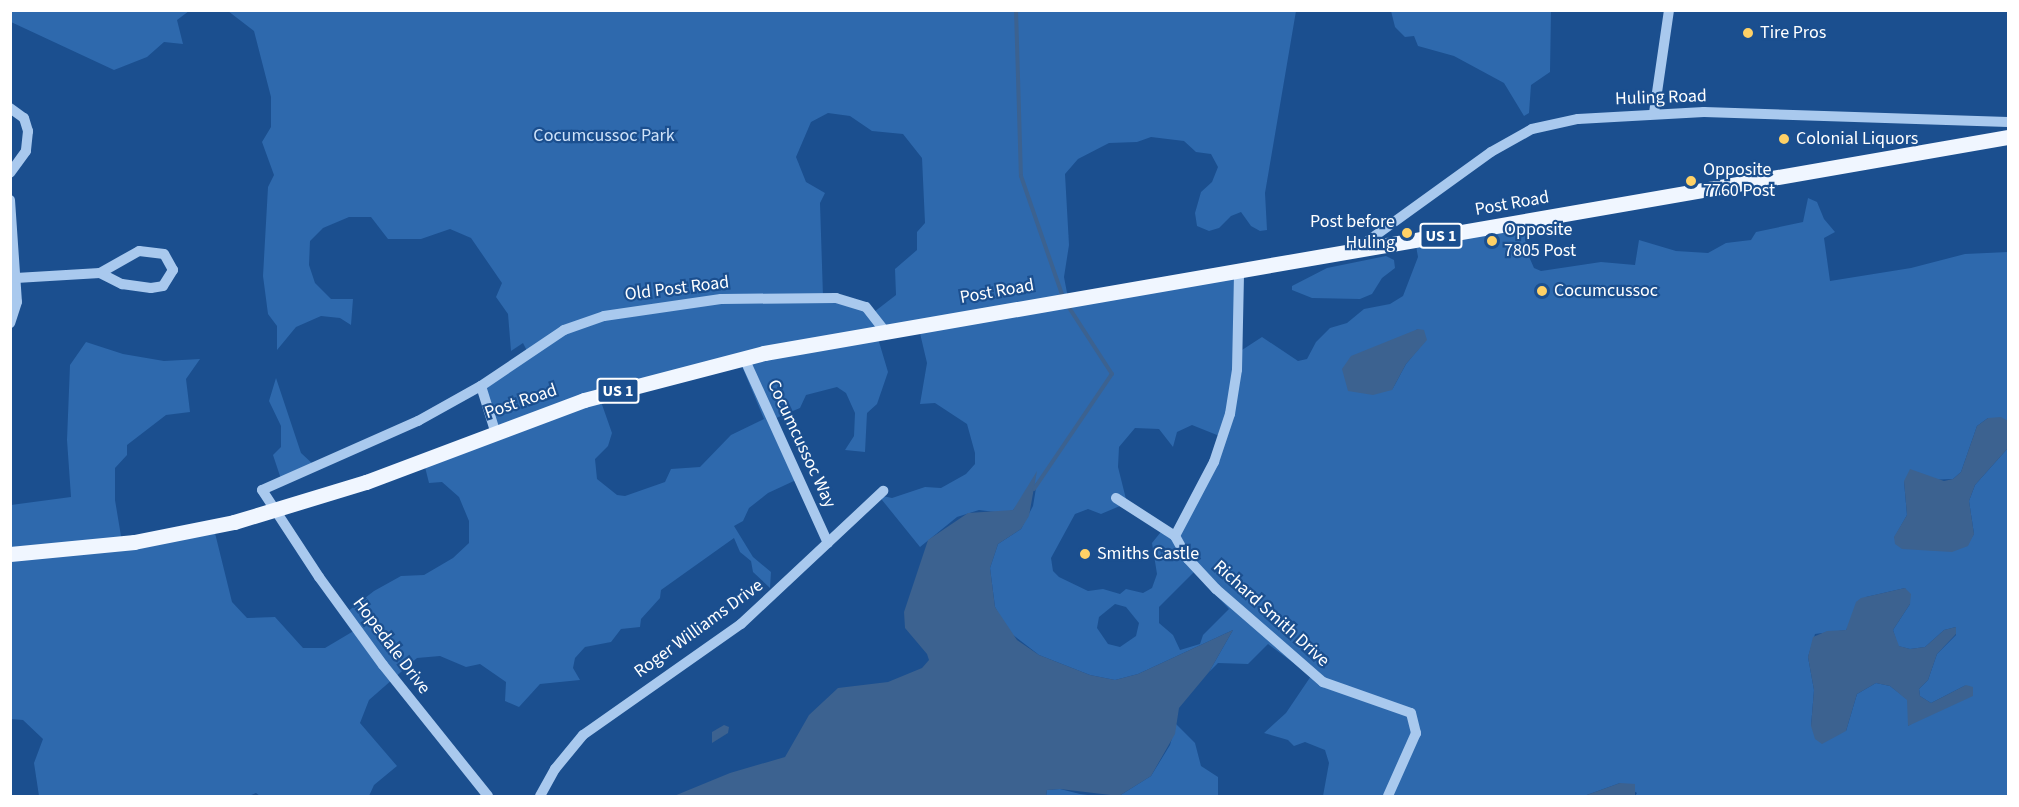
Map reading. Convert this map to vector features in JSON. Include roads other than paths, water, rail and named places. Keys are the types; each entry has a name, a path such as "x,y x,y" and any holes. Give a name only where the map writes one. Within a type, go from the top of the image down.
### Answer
{"main road":[{"name":"Post Road","path":"10,554 134,542 274,511 366,482 495,431 595,397 744,358 884,330 1239,272 2008,137"}],"street":[{"path":"1654,113 1669,10"},
{"path":"10,108 24,118 28,131 26,151 10,173"},
{"name":"Huling Road","path":"1354,251 1491,152 1532,129 1578,119 1654,113 1906,116 2008,122"},
{"path":"10,200 16,278 16,302 10,323"},
{"path":"16,278 100,273 122,284 151,288 163,286 173,270 164,254 147,250 125,256 100,273"},
{"path":"1175,536 1214,462 1230,414 1237,370 1239,272"},
{"name":"Old Post Road","path":"274,511 262,490 418,421 482,386 564,330 626,310 721,299 836,298 866,307 884,330"},
{"name":"Cocumcussoc Way","path":"744,358 828,543"},
{"path":"482,386 495,431"},
{"name":"Roger Williams Drive","path":"540,796 555,769 590,729 741,624 883,491"},
{"name":"Richard Smith Drive","path":"1116,498 1175,536 1188,559 1230,603 1323,682 1411,713 1416,733 1388,796"},
{"name":"Hopedale Drive","path":"274,511 383,665 488,796"}],"waterway":[{"path":"1016,10 1021,176 1063,297"},
{"path":"1034,489 1112,374 1066,303"}],"place":[{"name":"Tire Pros","path":"1748,33"},
{"name":"Colonial Liquors","path":"1784,139"},
{"name":"Opposite 7760 Post","path":"1691,181"},
{"name":"Post before Huling","path":"1407,233"},
{"name":"Opposite 7805 Post","path":"1492,241"},
{"name":"Cocumcussoc","path":"1542,291"},
{"name":"Smiths Castle","path":"1085,554"}],"park label":[{"name":"Cocumcussoc Park","path":"604,136"}]}
